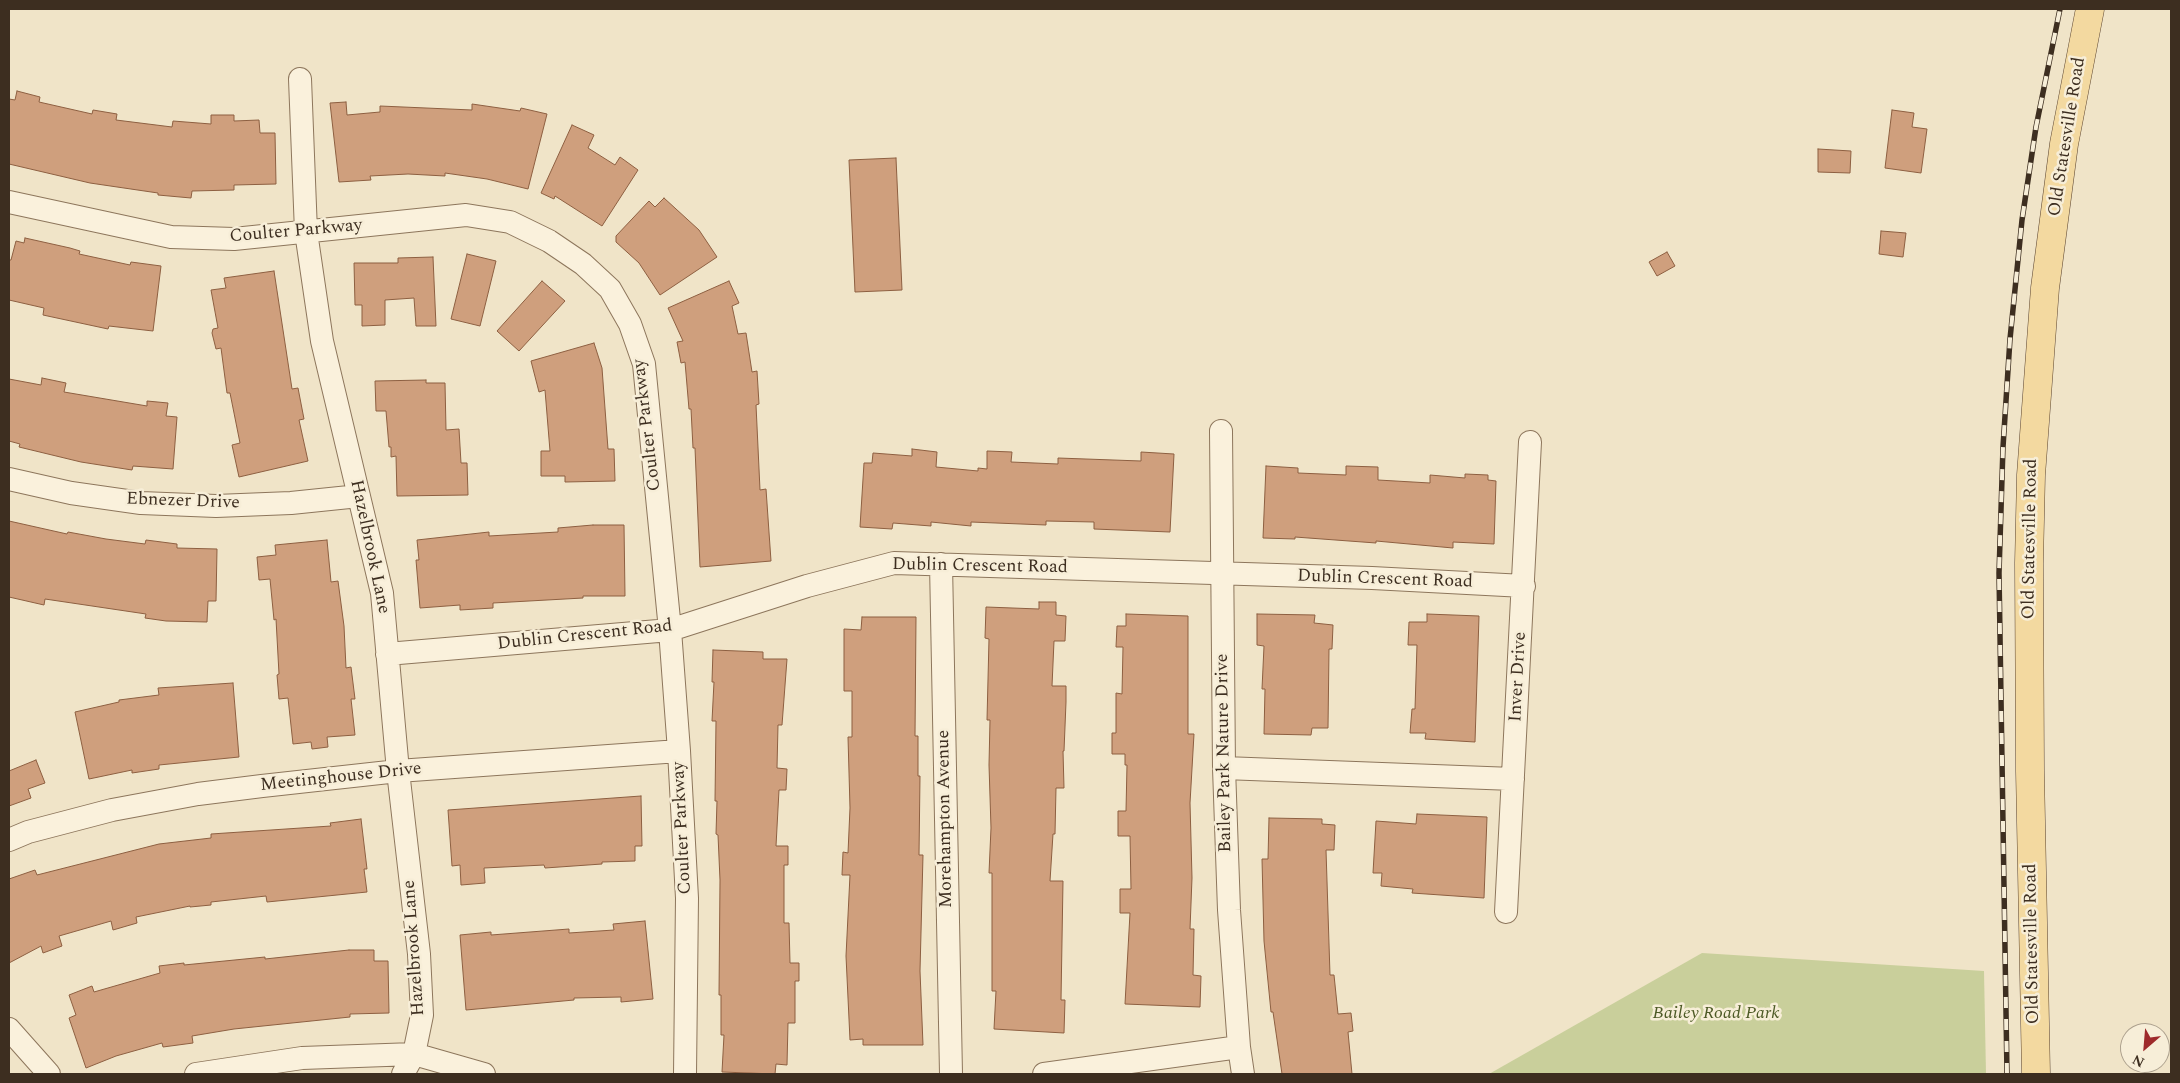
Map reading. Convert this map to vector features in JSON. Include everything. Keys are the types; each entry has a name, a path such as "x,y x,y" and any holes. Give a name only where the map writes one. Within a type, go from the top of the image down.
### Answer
{"main road":[{"name":"Old Statesville Road","path":"2036,1074 2029,563 2034,409 2045,288 2064,144 2090,9"}],"street":[{"name":"Hazelbrook Lane","path":"300,78 306,232 322,341 382,593 398,771 419,963 422,1015 414,1054 403,1074"},
{"name":"Coulter Parkway","path":"9,202 171,237 234,239 466,215 510,222 549,240 583,264 610,289 630,324 644,364 670,630 680,751 687,898 685,1074"},
{"name":"Bailey Park Nature Drive","path":"1220,431 1224,768 1229,910 1239,1047 1243,1074"},
{"name":"Inver Drive","path":"1506,912 1530,442"},
{"name":"Ebnezer Drive","path":"9,479 71,493 141,503 216,506 291,503 358,496"},
{"name":"Dublin Crescent Road","path":"387,654 670,630 799,588 894,563 1372,578 1524,586"},
{"name":"Morehampton Avenue","path":"941,564 951,1074"},
{"name":"Meetinghouse Drive","path":"9,840 28,832 112,810 198,794 398,771 680,751"},
{"path":"1224,768 1513,778"},
{"path":"9,1029 49,1074"},
{"path":"1044,1074 1239,1047"},
{"path":"196,1074 302,1058 414,1054 484,1074"}],"green space":[{"name":"Bailey Road Park","path":"1702,953 1984,971 1986,1074 1489,1074"}],"building":[{"path":"17,91 40,97 39,102 92,114 93,110 117,114 116,120 172,127 173,121 211,124 211,115 234,115 234,121 259,120 260,133 275,133 276,184 234,185 234,190 192,191 191,198 158,195 158,193 90,183 9,164 9,99 15,100"},
{"path":"346,102 347,115 380,112 380,106 472,110 472,104 520,111 521,108 547,114 528,189 487,179 445,173 445,176 408,174 370,176 371,180 339,182 330,103"},
{"path":"1892,110 1914,113 1912,127 1927,129 1921,173 1885,168"},
{"path":"572,125 594,135 588,148 615,165 620,157 638,170 602,226 555,196 554,199 541,193"},
{"path":"1818,149 1851,151 1850,173 1818,172"},
{"path":"896,158 902,290 855,292 849,160"},
{"path":"664,198 699,230 717,257 660,295 639,263 616,242 616,236 649,201 655,207"},
{"path":"1881,231 1906,233 1903,257 1879,254"},
{"path":"25,238 70,248 80,251 79,254 130,265 131,262 161,266 153,331 109,326 108,329 43,315 44,308 9,300 9,260 11,260 16,241 24,243"},
{"path":"1667,252 1675,266 1657,276 1649,262"},
{"path":"467,254 496,261 480,326 451,319"},
{"path":"433,257 436,326 416,326 414,298 385,300 385,325 362,326 362,305 355,305 354,263 398,263 398,258"},
{"path":"274,271 292,389 298,388 304,419 299,420 308,461 239,477 232,445 240,443 230,393 227,393 221,348 216,349 212,333 213,329 218,328 211,290 226,288 224,278"},
{"path":"542,281 565,301 519,351 497,331"},
{"path":"729,281 739,303 732,306 738,334 746,333 752,372 757,371 759,404 756,405 760,490 766,489 771,561 700,567 695,448 693,448 691,409 689,409 685,362 681,363 677,342 683,341 668,308"},
{"path":"594,343 602,368 608,449 614,449 615,481 565,482 565,476 541,476 541,451 550,451 545,390 539,392 531,361"},
{"path":"42,378 66,383 64,392 147,406 147,401 168,403 166,416 177,417 173,469 133,466 132,470 81,462 19,447 20,444 9,441 9,379 41,385"},
{"path":"426,380 426,383 445,383 446,430 459,429 461,463 467,463 468,495 397,496 396,456 391,457 386,411 376,411 375,381"},
{"path":"912,449 937,452 936,467 978,471 978,468 987,469 987,451 1012,452 1011,462 1058,464 1058,458 1141,461 1141,452 1174,454 1170,532 1094,529 1094,522 1046,521 1046,525 971,522 971,526 931,522 931,526 893,523 892,529 860,527 864,463 872,463 873,453 912,456"},
{"path":"1266,466 1298,468 1298,473 1346,475 1346,466 1378,467 1378,480 1430,483 1430,475 1465,478 1465,474 1488,475 1488,480 1496,481 1494,544 1453,542 1453,548 1376,541 1376,543 1295,537 1295,539 1263,538"},
{"path":"9,521 67,534 68,532 145,544 146,540 177,544 177,548 217,549 216,601 208,601 207,622 166,621 145,618 146,614 45,599 44,605 9,597"},
{"path":"624,525 625,596 583,596 583,598 493,603 493,608 460,610 460,605 420,608 416,560 419,560 417,540 489,532 489,536 558,532 558,528"},
{"path":"327,540 331,582 338,581 344,626 346,668 351,667 355,699 351,699 355,735 327,737 328,747 312,749 311,742 293,744 288,698 279,699 276,619 274,620 270,579 259,580 257,557 276,555 275,545"},
{"path":"1039,602 1056,602 1056,615 1066,616 1065,641 1054,641 1052,686 1066,686 1066,702 1063,751 1064,788 1056,788 1055,834 1053,834 1050,881 1063,881 1061,1000 1065,1000 1064,1033 994,1029 996,991 992,991 992,873 989,873 991,828 990,720 987,720 989,639 985,638 986,607 1039,609"},
{"path":"1126,614 1188,616 1188,734 1194,734 1190,803 1192,878 1190,929 1194,929 1193,975 1201,976 1200,1007 1125,1004 1130,913 1120,913 1120,889 1131,889 1130,836 1118,836 1118,811 1126,811 1127,765 1125,765 1125,754 1112,754 1112,733 1116,733 1116,693 1122,694 1123,647 1116,647 1117,626 1126,626"},
{"path":"1257,614 1315,615 1314,623 1333,625 1332,649 1329,649 1328,728 1312,728 1311,735 1264,734 1265,689 1262,689 1264,646 1257,645"},
{"path":"1427,614 1479,616 1475,742 1425,739 1426,733 1410,733 1412,709 1415,709 1417,645 1408,645 1409,622 1427,622"},
{"path":"862,617 916,617 915,736 918,736 918,776 920,776 919,855 923,855 920,971 923,1045 863,1045 863,1039 850,1040 846,956 850,875 842,875 843,852 848,853 850,808 848,737 852,737 852,691 844,691 844,629 861,630"},
{"path":"713,650 763,652 763,659 787,659 782,725 778,725 777,768 787,769 786,790 779,790 776,846 788,846 788,865 784,865 784,923 789,923 790,963 799,963 799,981 795,981 795,1023 788,1023 787,1065 776,1064 775,1074 722,1072 724,1035 721,1035 721,995 719,995 720,880 718,835 716,834 717,801 715,801 716,721 712,721"},
{"path":"233,683 239,757 159,765 159,769 132,773 132,770 89,779 75,712 119,702 119,700 159,695 158,688"},
{"path":"36,760 45,783 28,789 31,798 9,806 9,771"},
{"path":"641,796 642,846 635,846 635,861 602,862 602,864 545,868 544,865 484,868 485,883 461,885 460,865 452,866 448,810"},
{"path":"1417,814 1487,817 1484,898 1412,893 1413,889 1381,886 1382,873 1373,873 1376,821 1416,824"},
{"path":"1269,818 1322,819 1322,824 1335,825 1334,850 1326,850 1330,975 1334,975 1338,1014 1351,1013 1353,1031 1348,1032 1352,1074 1282,1074 1273,1012 1271,1012 1264,941 1262,859 1268,859"},
{"path":"361,819 367,869 364,869 367,892 267,902 266,896 211,902 211,905 190,906 136,917 137,923 113,930 111,921 59,936 62,946 43,953 41,946 9,963 9,879 35,870 37,875 159,844 211,838 211,834 331,826 330,823"},
{"path":"645,921 653,999 621,1002 621,997 574,998 574,1000 466,1010 460,935 491,932 491,935 569,929 569,933 614,930 613,924"},
{"path":"349,950 374,950 374,961 388,961 389,1013 350,1014 350,1017 234,1029 192,1036 193,1043 163,1047 162,1043 116,1056 86,1068 69,1018 76,1015 69,995 92,986 94,992 160,973 159,966 265,957 265,959"}],"railway":[{"path":"2007,1074 1999,573 2003,447 2010,339 2022,220 2036,127 2060,9"}]}
